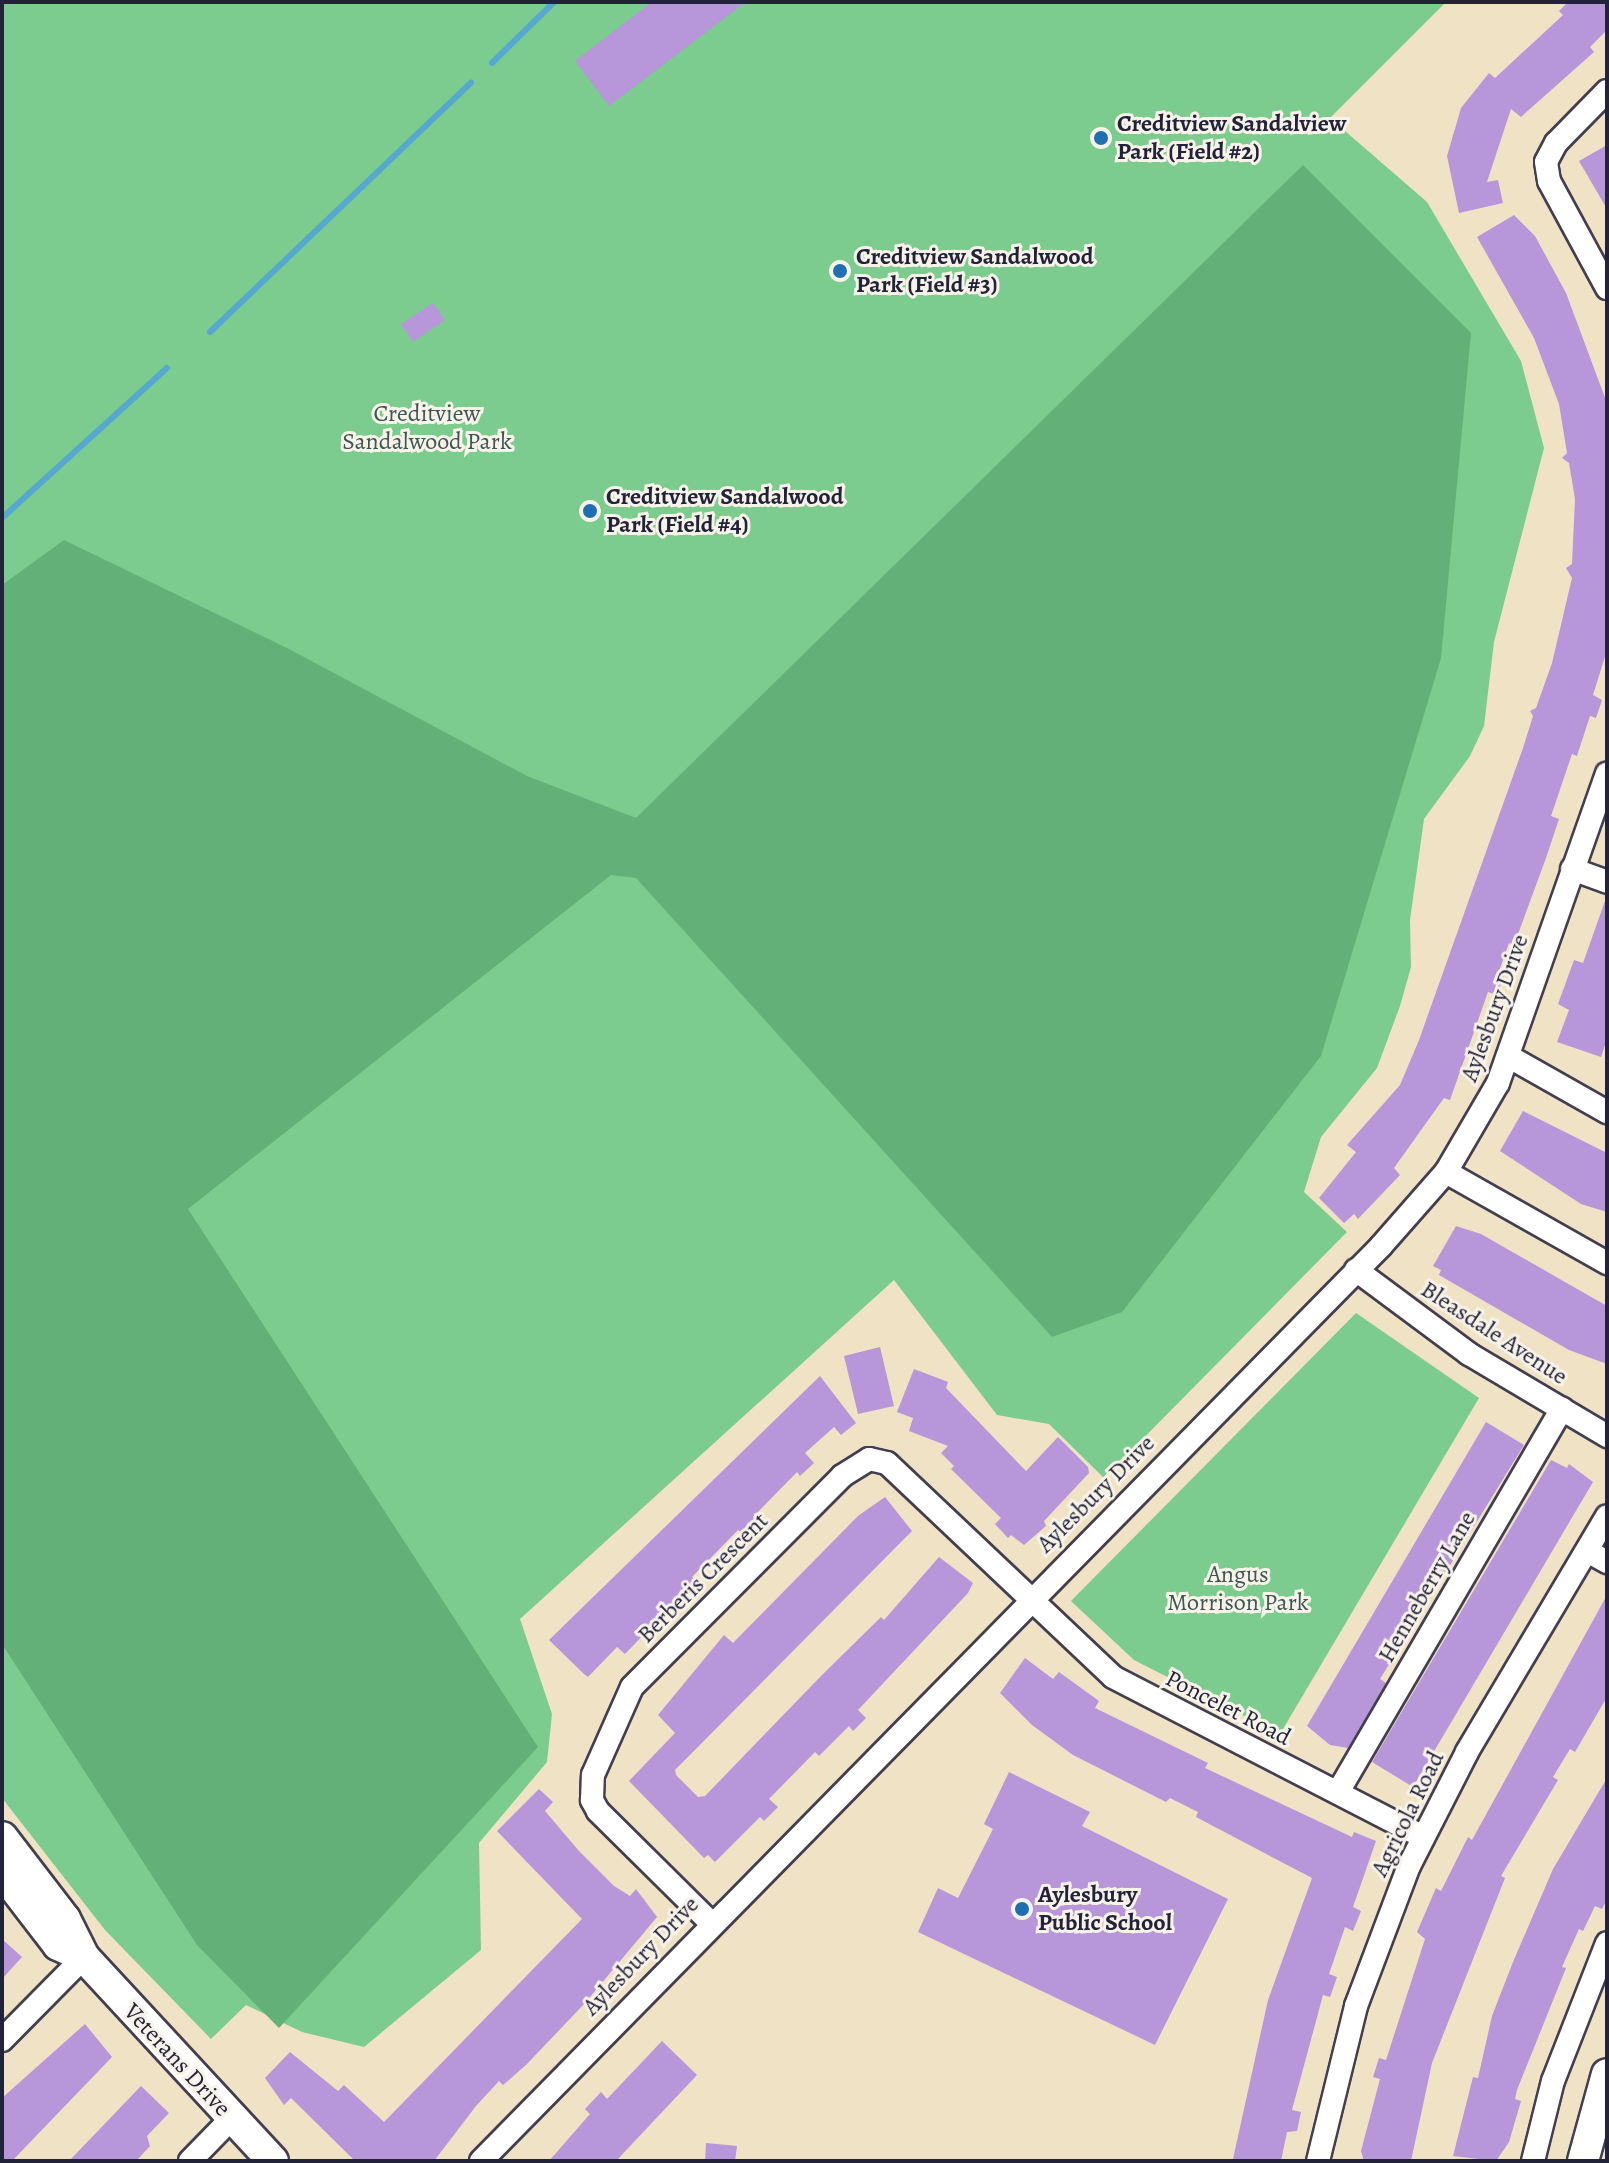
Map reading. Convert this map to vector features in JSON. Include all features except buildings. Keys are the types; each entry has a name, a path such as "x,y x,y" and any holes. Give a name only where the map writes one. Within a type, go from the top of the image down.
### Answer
{"street":[{"path":"1607,91 1556,143 1546,162 1549,181 1607,288"},
{"name":"Aylesbury Drive","path":"481,2161 710,1922 1356,1270 1446,1172 1508,1056 1607,774"},
{"path":"1572,869 1607,882"},
{"path":"1508,1056 1607,1112"},
{"path":"1446,1172 1607,1263"},
{"name":"Bleasdale Avenue","path":"1356,1270 1469,1354 1607,1436"},
{"name":"Henneberry Lane","path":"1338,1792 1562,1409"},
{"name":"Berberis Crescent","path":"710,1922 598,1811 591,1787 632,1687 759,1558 842,1476 861,1462 879,1460 1029,1600"},
{"name":"Agricola Road","path":"1318,2161 1356,2006 1423,1837 1607,1516"},
{"path":"1587,1551 1607,1562"},
{"name":"Poncelet Road","path":"1029,1600 1113,1677 1423,1837"},
{"name":"Veterans Drive","path":"2,1837 65,1919 84,1957 273,2161"},
{"name":"Veterans Drive","path":"2,1872 58,1945 84,1957"},
{"path":"1533,2161 1553,2081 1607,1943"},
{"path":"2,2040 84,1957"},
{"path":"1583,2161 1607,2074"},
{"path":"190,2161 231,2119"}],"green space":[{"name":"Creditview Sandalwood Park","path":"2,2 1446,2 1330,118 1427,202 1521,361 1544,448 1494,642 1484,726 1470,756 1424,819 1410,920 1411,967 1400,1006 1377,1068 1321,1137 1304,1192 1347,1232 1104,1478 1049,1424 997,1415 894,1280 520,1619 552,1714 547,1762 479,1843 481,1950 364,2047 302,2032 246,2005 211,2039 105,1930 2,1798"},
{"path":"1303,165 1471,333 1441,658 1321,1056 1122,1312 1052,1337 636,878 611,875 188,1209 538,1747 279,2028 197,1945 2,1644 2,585 64,540 287,648 527,776 636,818"},
{"name":"Angus Morrison Park","path":"1356,1313 1479,1398 1280,1734 1134,1660 1071,1601"}],"waterway":[{"path":"492,63 554,2"},
{"path":"210,332 471,83"},
{"path":"2,518 167,368"}],"place":[{"name":"Creditview Sandalview Park (Field #2)","path":"1101,138"},
{"name":"Creditview Sandalwood Park (Field #3)","path":"840,271"},
{"name":"Creditview Sandalwood Park (Field #4)","path":"590,511"},
{"name":"Aylesbury Public School","path":"1022,1909"}]}
